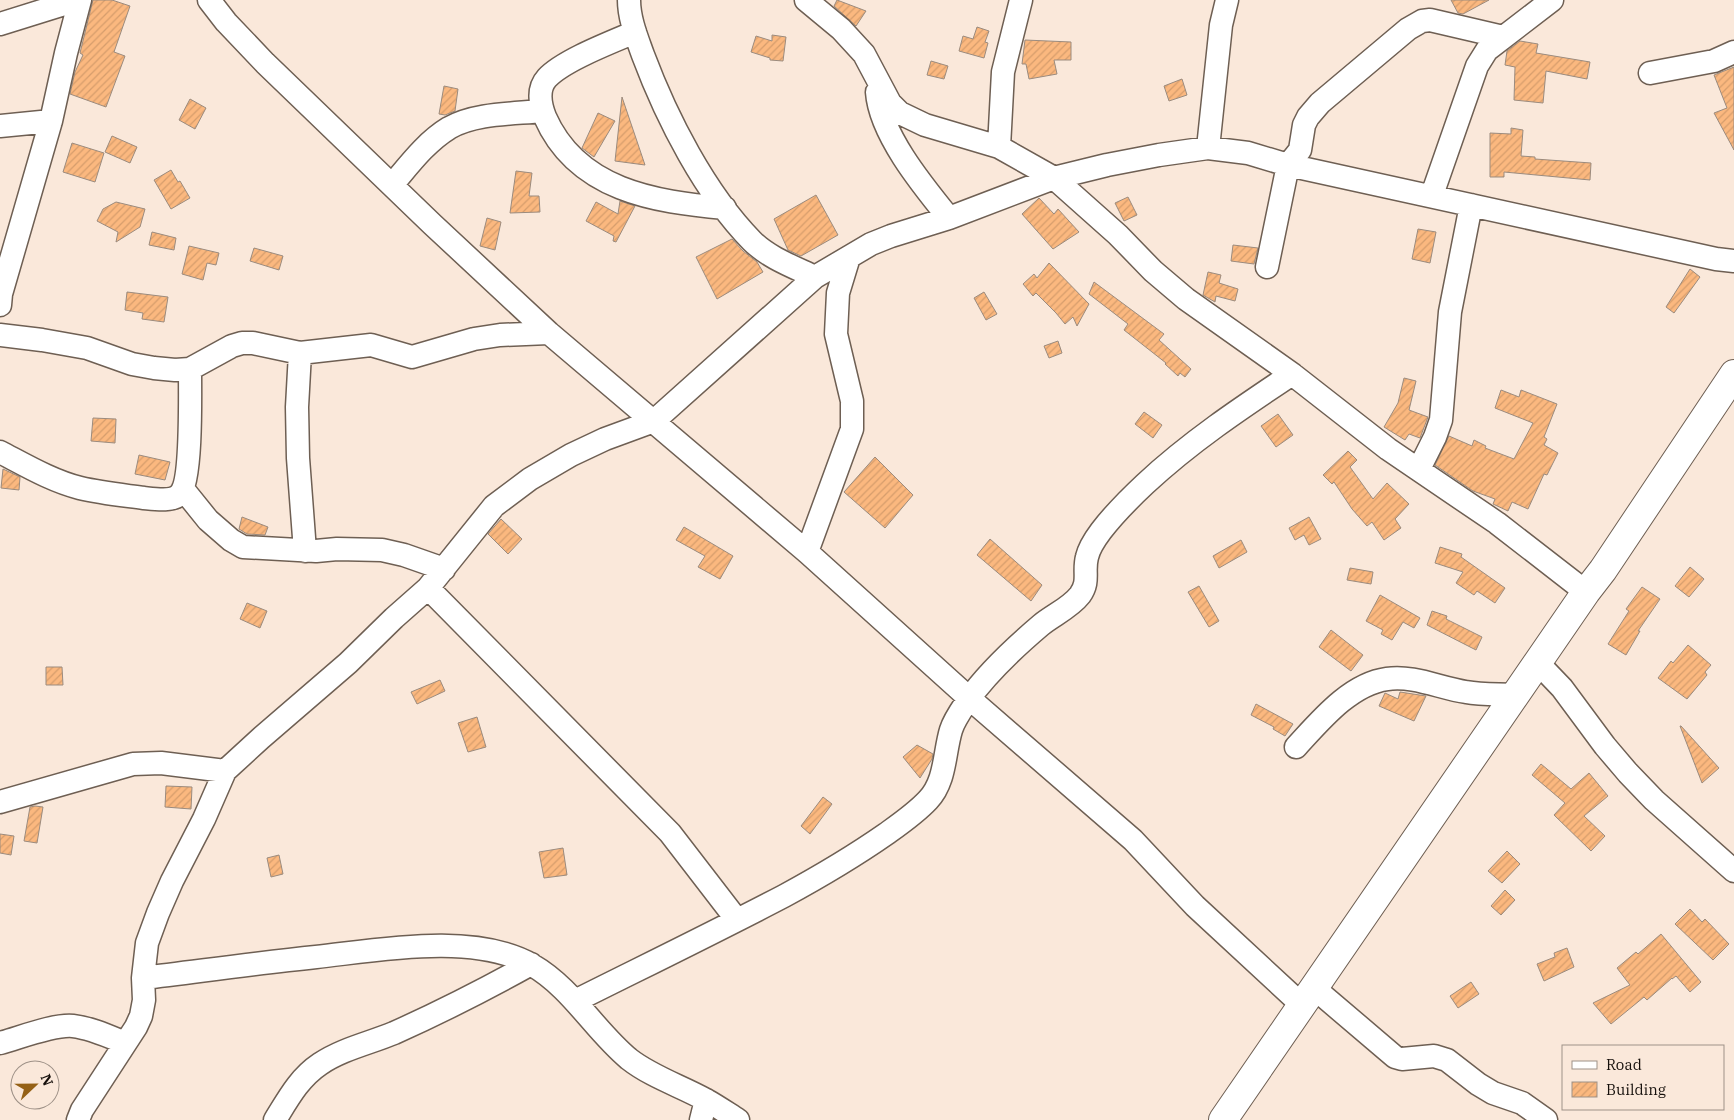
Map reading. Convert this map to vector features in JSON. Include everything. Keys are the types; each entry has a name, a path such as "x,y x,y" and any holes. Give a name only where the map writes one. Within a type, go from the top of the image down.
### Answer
{"main road":[{"path":"1223,1120 1603,570 1734,374"}],"street":[{"path":"0,24 78,0 51,121 1,294 0,305"},
{"path":"209,0 226,22 266,63 549,334 807,552 969,698 1133,840 1195,906 1308,997 1395,1057 1402,1059 1434,1056 1447,1060 1478,1084 1522,1103 1546,1120"},
{"path":"629,0 635,32 652,80 702,176 724,208 753,242 768,253 815,277"},
{"path":"806,0 841,29 864,54 890,103 900,114 925,125 998,146 1054,178 1118,235 1153,272 1225,327 1292,374 1388,449 1496,523 1586,592"},
{"path":"998,146 1004,72 1021,0"},
{"path":"1208,148 1221,25 1227,0"},
{"path":"1432,196 1477,66 1487,50 1552,0"},
{"path":"1267,267 1288,165 1300,150 1304,125 1320,103 1422,21 1430,20 1503,37"},
{"path":"635,32 571,62 546,78 542,85 540,96 542,111 555,136 564,148 581,166 602,180 624,190 651,198 683,205 724,208"},
{"path":"1650,73 1714,61 1734,52"},
{"path":"876,76 877,97 885,122 896,145 918,179 949,218"},
{"path":"392,185 412,161 433,140 449,128 476,119 542,111"},
{"path":"0,126 51,121"},
{"path":"78,1120 82,1110 141,1016 144,1000 143,978 147,943 158,913 225,771 348,663 428,588 494,506 530,479 571,455 605,439 654,421 815,277 849,257 891,236 949,218 1054,178 1158,155 1208,148 1234,150 1288,165 1716,259 1734,260"},
{"path":"1418,469 1435,437 1441,420 1450,312 1471,205"},
{"path":"807,552 852,429 852,402 836,334 838,293 849,257"},
{"path":"0,335 87,348 132,364 175,370 190,369 237,344 252,343 300,353 371,345 412,357 500,335 549,334"},
{"path":"300,353 297,407 298,458 305,550"},
{"path":"0,452 79,488 114,494 170,499 179,496 183,490 188,450 191,397 190,369"},
{"path":"575,1001 813,880 856,855 900,824 928,800 939,782 952,727 969,698 1018,645 1079,596 1086,582 1086,562 1092,545 1125,503 1158,472 1196,441 1236,411 1292,374"},
{"path":"183,490 208,520 238,546 263,549 382,550 404,555 444,569"},
{"path":"428,588 670,833 737,920"},
{"path":"1538,663 1562,688 1605,746 1628,773 1654,800 1734,871"},
{"path":"1296,747 1330,710 1351,694 1369,684 1386,679 1408,679 1466,692 1516,695"},
{"path":"0,802 133,764 161,763 225,771"},
{"path":"143,978 408,947 462,946 502,952 531,964 556,982 606,1037 631,1060 662,1078 704,1110 738,1120"},
{"path":"275,1120 298,1083 320,1064 346,1051 392,1034 462,1001 531,964"},
{"path":"0,1044 50,1029 70,1026 88,1029 125,1043"}],"building":[{"path":"93,0 112,0 130,6 114,52 125,56 106,107 70,94 75,72 83,55 80,53"},
{"path":"837,0 866,11 856,26 834,6"},
{"path":"1451,0 1489,0 1463,14 1458,13"},
{"path":"977,27 989,31 985,42 988,43 984,58 959,51 963,36 973,39"},
{"path":"772,35 786,37 783,61 770,60 770,58 751,52 756,36 772,41"},
{"path":"1025,40 1071,42 1071,60 1054,60 1057,74 1029,79 1026,64 1022,64"},
{"path":"1520,41 1538,44 1536,53 1590,62 1587,79 1546,71 1543,103 1514,100 1515,67 1505,65 1507,51"},
{"path":"931,61 948,66 944,79 927,75"},
{"path":"1734,67 1734,150 1714,113 1727,108 1714,75"},
{"path":"1182,79 1187,95 1169,101 1164,86"},
{"path":"444,86 458,89 455,111 445,115 439,114"},
{"path":"622,97 645,165 615,161"},
{"path":"190,99 206,108 195,129 179,120"},
{"path":"598,113 615,121 594,157 582,148"},
{"path":"1511,128 1523,130 1521,156 1535,157 1535,159 1591,163 1590,180 1504,172 1504,177 1490,177 1490,133 1511,134"},
{"path":"112,136 137,147 130,163 105,152"},
{"path":"72,143 104,153 95,182 63,172"},
{"path":"171,170 190,198 171,209 154,180"},
{"path":"516,171 532,173 529,196 539,196 540,212 510,213"},
{"path":"816,195 838,235 801,256 788,250 774,219"},
{"path":"1128,197 1137,215 1124,221 1115,203"},
{"path":"1039,198 1054,214 1058,209 1079,232 1053,249 1022,214"},
{"path":"620,201 635,206 616,242 613,241 614,236 586,221 596,202 618,214"},
{"path":"116,202 145,209 140,227 116,242 118,232 97,221 103,209"},
{"path":"487,218 501,222 495,250 480,246"},
{"path":"1418,229 1436,232 1430,263 1412,259"},
{"path":"152,232 176,238 174,250 149,245"},
{"path":"732,239 757,262 763,272 717,299 696,257"},
{"path":"1233,245 1258,248 1254,264 1231,261"},
{"path":"189,246 219,253 216,265 207,263 203,280 182,274"},
{"path":"254,248 283,256 279,270 250,261"},
{"path":"1049,263 1089,304 1077,326 1073,317 1065,324 1036,293 1033,296 1023,284 1034,274 1037,278"},
{"path":"1690,269 1700,277 1674,313 1666,307"},
{"path":"1208,272 1221,275 1219,283 1238,289 1235,301 1216,296 1215,302 1203,295"},
{"path":"1094,282 1164,334 1159,340 1191,369 1185,377 1180,373 1178,376 1166,363 1124,330 1128,324 1089,294"},
{"path":"127,292 168,297 164,322 142,319 143,313 125,310"},
{"path":"984,292 997,314 986,320 974,298"},
{"path":"1058,341 1062,353 1049,358 1044,346"},
{"path":"1404,378 1416,381 1409,410 1428,417 1420,438 1409,434 1405,440 1384,427 1398,403"},
{"path":"1501,390 1519,397 1521,390 1557,404 1544,437 1547,439 1544,445 1558,453 1547,475 1544,474 1528,509 1512,502 1508,511 1493,504 1495,499 1473,491 1435,465 1449,436 1472,446 1474,440 1486,446 1485,448 1514,459 1533,423 1495,408"},
{"path":"1144,412 1162,425 1153,438 1135,424"},
{"path":"1278,414 1293,435 1276,447 1261,426"},
{"path":"93,418 116,419 115,443 91,441"},
{"path":"1348,451 1357,460 1350,467 1373,499 1387,483 1409,504 1395,519 1401,528 1384,540 1372,522 1367,526 1352,509 1334,482 1332,484 1323,475"},
{"path":"139,455 170,462 165,480 135,474"},
{"path":"875,457 913,495 885,528 844,492"},
{"path":"3,469 20,477 19,490 1,488"},
{"path":"242,517 268,527 265,535 247,534 239,529"},
{"path":"1309,517 1321,539 1309,545 1304,535 1295,540 1289,528"},
{"path":"501,519 522,539 508,554 488,534"},
{"path":"684,527 733,556 720,579 698,567 705,556 676,540"},
{"path":"990,539 1042,585 1031,601 977,555"},
{"path":"1241,540 1247,552 1219,568 1213,556"},
{"path":"1440,547 1462,554 1461,557 1505,588 1495,603 1477,591 1474,595 1456,583 1463,572 1435,563"},
{"path":"1690,567 1704,579 1689,597 1675,586"},
{"path":"1350,568 1373,572 1371,584 1347,580"},
{"path":"1199,586 1219,621 1209,627 1188,592"},
{"path":"1642,587 1660,599 1638,631 1640,631 1626,655 1608,644 1629,611 1626,609"},
{"path":"1380,595 1420,618 1414,628 1403,622 1392,640 1381,634 1383,630 1366,621"},
{"path":"247,603 267,611 260,628 240,619"},
{"path":"1432,611 1447,616 1446,619 1482,637 1476,650 1427,625"},
{"path":"1331,630 1363,655 1351,671 1319,647"},
{"path":"1688,645 1711,665 1705,672 1707,675 1687,699 1658,678 1671,661 1673,663"},
{"path":"46,667 62,667 63,685 46,685"},
{"path":"440,680 445,691 417,704 411,692"},
{"path":"1400,692 1426,696 1414,721 1379,706 1385,693 1398,699"},
{"path":"1256,704 1293,724 1285,736 1273,729 1274,727 1251,715"},
{"path":"477,717 486,747 468,752 458,723"},
{"path":"1680,726 1719,768 1702,783"},
{"path":"917,745 933,754 932,759 920,778 903,757"},
{"path":"1541,764 1571,789 1589,773 1608,796 1584,816 1605,836 1591,851 1554,815 1565,803 1532,775"},
{"path":"166,786 192,787 191,809 165,807"},
{"path":"823,797 832,804 810,834 801,826"},
{"path":"30,807 43,807 37,843 24,841"},
{"path":"0,834 14,836 11,855 0,853"},
{"path":"563,848 567,875 544,878 539,852"},
{"path":"1507,851 1520,864 1502,883 1488,871"},
{"path":"279,855 283,874 271,877 267,858"},
{"path":"1505,890 1515,900 1501,915 1491,906"},
{"path":"1690,909 1702,922 1705,919 1729,944 1713,960 1675,924"},
{"path":"1661,934 1701,982 1690,992 1676,976 1647,1000 1644,997 1611,1024 1593,1003 1630,985 1617,968 1636,952 1638,954"},
{"path":"1567,948 1574,967 1544,981 1537,964 1555,957 1554,953"},
{"path":"1471,982 1479,994 1458,1008 1450,996"}]}
